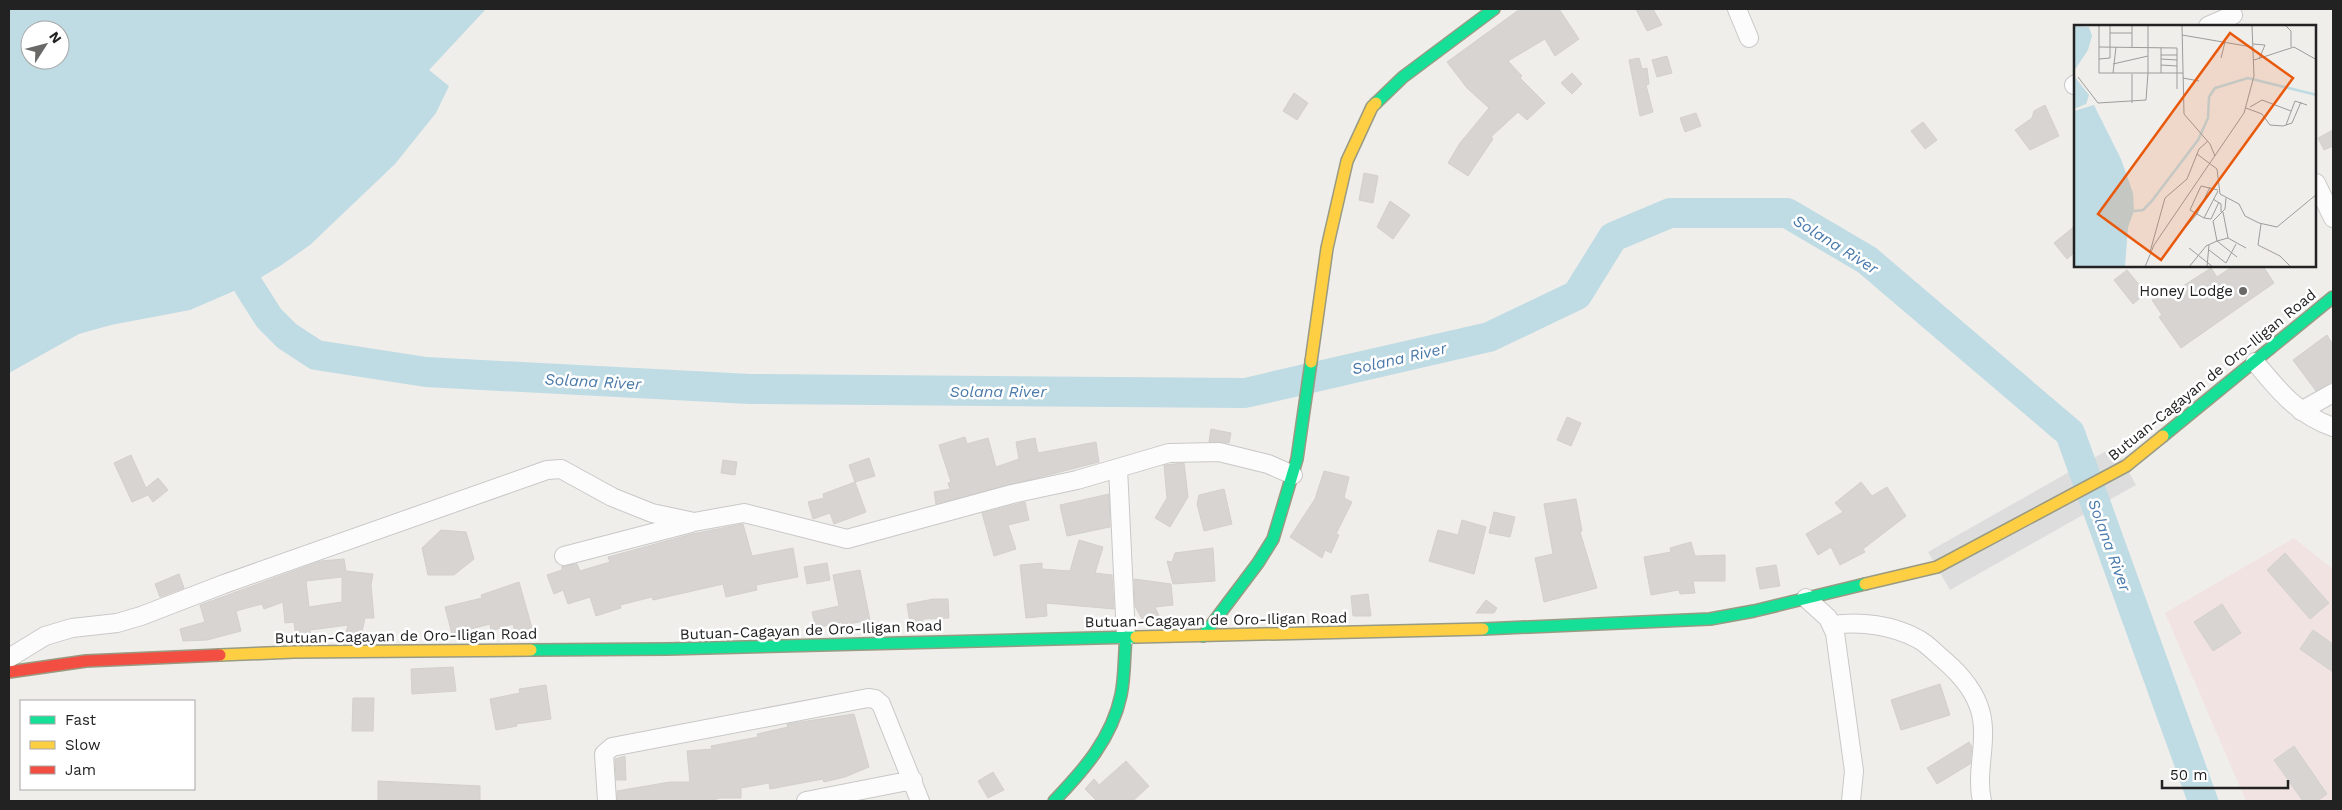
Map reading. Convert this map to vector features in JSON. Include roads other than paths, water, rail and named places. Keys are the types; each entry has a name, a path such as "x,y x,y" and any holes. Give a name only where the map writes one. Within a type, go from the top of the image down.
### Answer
{"main road":[{"path":"1203,636 1238,592 1273,539 1295,467 1327,248 1347,162 1372,108 1403,77 1494,9"},
{"name":"Butuan-Cagayan de Oro-Iligan Road","path":"9,672 86,661 294,652 668,649 1634,624 1710,618 1806,598 1937,567 2126,466 2333,297"},
{"path":"1054,801 1084,771 1100,748 1112,724 1122,694 1126,637"}],"street":[{"path":"1737,9 1749,38"},
{"path":"2211,25 2234,17"},
{"path":"2317,185 2333,218"},
{"path":"2255,362 2285,397 2300,411 2333,427"},
{"path":"2300,411 2333,393"},
{"path":"564,556 694,522 744,513 847,539 1169,453 1219,452 1295,467"},
{"path":"1118,468 1126,637"},
{"path":"9,658 45,636 72,628 118,623 141,616 224,584 547,470 561,469 612,497 652,513 694,522"},
{"path":"1806,598 1833,625 1854,771 1851,801"},
{"path":"1833,625 1853,622 1874,625 1919,639 1970,686 1980,710 1983,734 1980,765 1982,801"},
{"path":"607,801 604,754 612,747 868,698 875,699 881,704 920,801"},
{"path":"806,801 913,780"}],"water":[{"path":"9,9 486,9 429,70 449,86 436,113 395,164 310,245 248,285 190,310 111,325 79,334 9,373"}],"waterway":[{"name":"Solana River","path":"248,285 269,318 287,336 316,355 426,372 750,389 1245,393 1489,337 1577,295 1613,237 1670,213 1787,213 1867,260 2070,433 2203,801"}],"place":[{"name":"Honey Lodge","path":"2243,291"}]}
